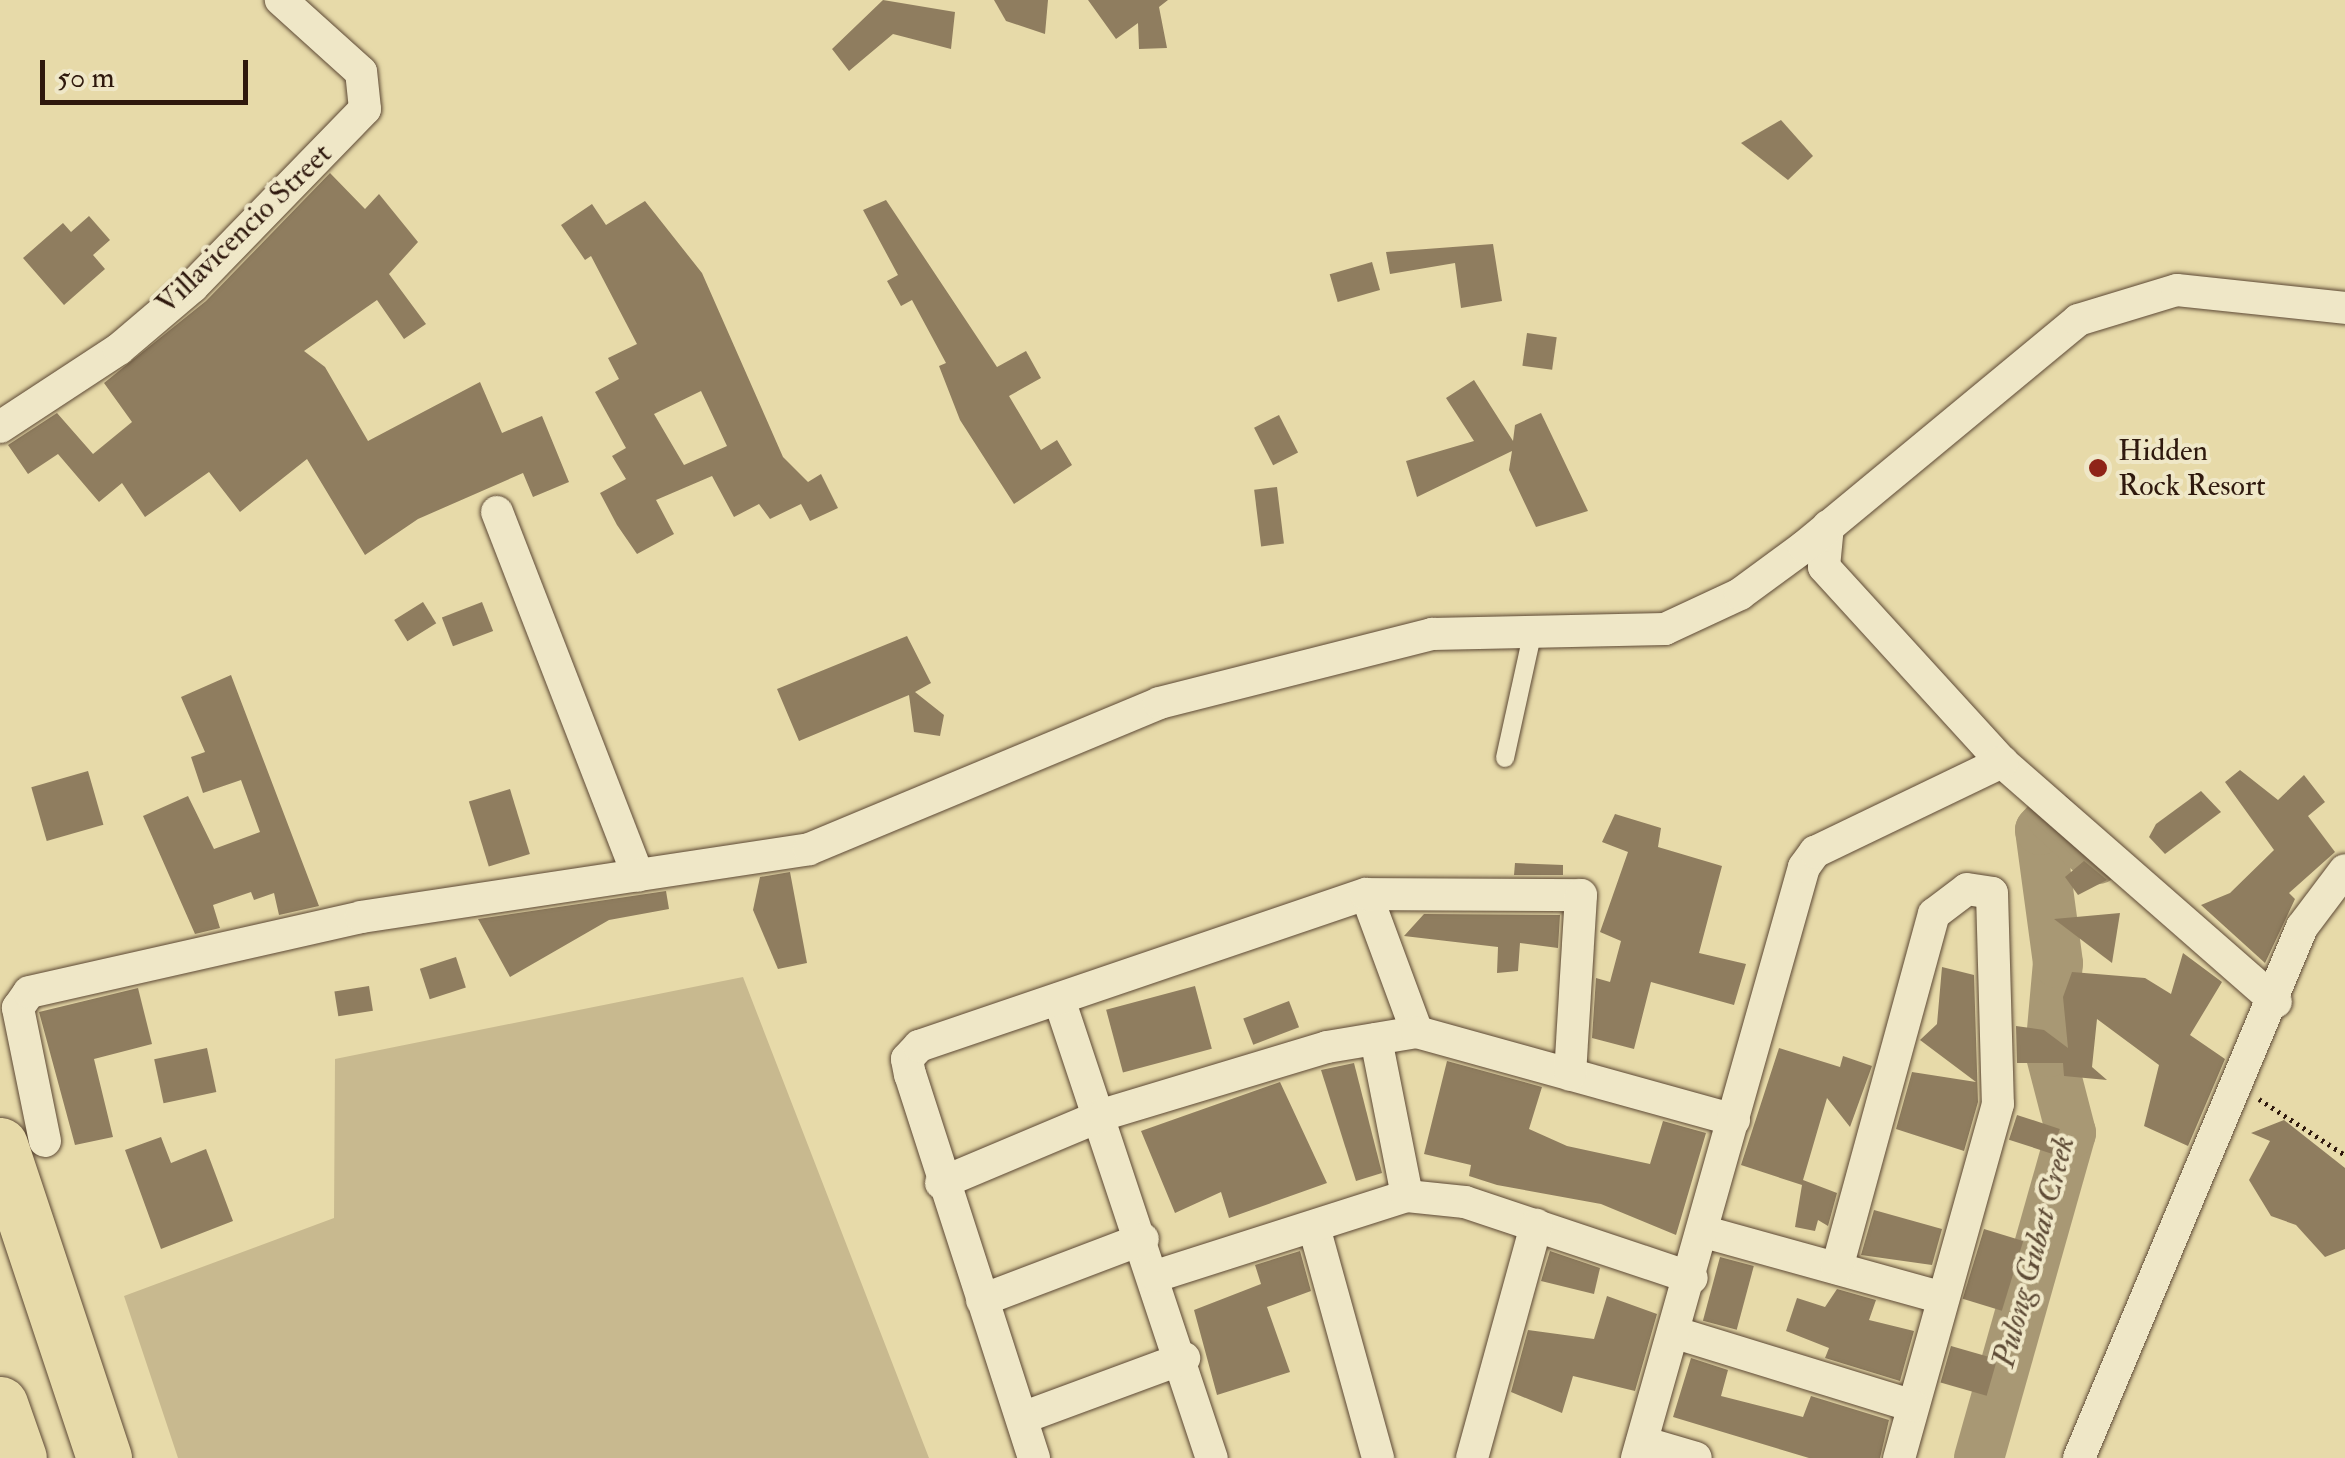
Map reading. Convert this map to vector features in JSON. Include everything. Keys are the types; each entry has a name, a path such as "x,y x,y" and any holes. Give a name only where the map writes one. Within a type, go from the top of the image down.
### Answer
{"highway":[{"path":"22,1143 104,1458"},
{"path":"0,1404 18,1458"}],"street":[{"name":"Villavicencio Street","path":"0,427 55,396 192,286 365,108 360,72 281,0"},
{"path":"22,1143 18,1008 29,992 361,917 808,849 1159,702 1432,634 1665,629 1740,594 2078,320 2177,290 2345,308"},
{"path":"497,512 638,876"},
{"path":"1828,526 1824,567 2002,762 2276,1002"},
{"path":"1696,1458 1640,1450 1705,1232 1804,867 1815,852 2002,762"},
{"path":"2079,1458 2276,1002 2302,927 2345,870"},
{"path":"1838,1268 1934,914 1967,888 1992,893 1998,1104 1899,1458"},
{"path":"1034,1458 941,1183 907,1059 919,1046 1366,894 1581,895 1570,1075"},
{"path":"1366,894 1417,1032"},
{"path":"1059,999 1105,1114 1212,1458"},
{"path":"941,1183 1105,1114 1376,1039 1417,1032 1734,1120"},
{"path":"1376,1039 1407,1196"},
{"path":"1156,1276 1407,1196 1465,1202 1692,1278"},
{"path":"1472,1458 1536,1225"},
{"path":"1314,1226 1378,1458"},
{"path":"1705,1232 1943,1298"},
{"path":"982,1300 1143,1239"},
{"path":"1676,1333 1913,1406"},
{"path":"1022,1418 1184,1358"}],"lane":[{"path":"1505,758 1533,632"}],"path":[{"path":"2240,1087 2345,1155"}],"shaded area":[{"path":"743,977 929,1458 178,1458 124,1296 334,1218 335,1059"}],"building":[{"path":"883,0 955,12 951,49 893,34 849,71 832,49"},
{"path":"994,0 1048,0 1045,34 1006,21"},
{"path":"1088,0 1168,0 1159,7 1167,48 1139,49 1138,23 1116,39"},
{"path":"1781,120 1813,156 1788,180 1741,143"},
{"path":"330,173 365,209 379,194 418,242 389,274 426,324 404,339 377,300 304,351 325,367 368,441 480,382 502,433 542,416 569,482 533,497 523,473 418,519 365,555 307,459 240,512 209,472 145,517 122,483 99,502 58,454 28,474 8,445 57,413 93,454 132,422 104,383 206,301"},
{"path":"886,200 997,367 1026,351 1041,378 1009,396 1041,450 1057,440 1072,465 1014,504 960,420 939,366 946,363 912,300 901,306 887,281 898,275 863,210"},
{"path":"645,201 702,273 783,457 808,482 821,474 838,508 810,521 801,504 770,519 759,504 734,517 712,476 656,500 674,534 637,554 600,493 626,479 612,456 626,448 595,392 619,379 608,358 637,344 591,256 585,260 561,225 592,204 606,225","holes":["701,391 727,446 684,465 654,414"]},
{"path":"89,216 110,240 93,255 105,269 64,305 23,258 63,223 71,232"},
{"path":"1493,244 1502,301 1461,308 1455,263 1390,274 1386,252"},
{"path":"1372,262 1380,290 1338,302 1330,274"},
{"path":"1527,333 1557,337 1552,370 1522,366"},
{"path":"1474,380 1513,441 1515,425 1541,413 1588,511 1536,527 1509,470 1512,451 1417,497 1406,461 1474,441 1446,398"},
{"path":"1279,415 1298,452 1273,465 1254,428"},
{"path":"1277,487 1284,544 1261,546 1254,490"},
{"path":"423,602 436,623 407,641 394,620"},
{"path":"482,602 493,631 453,646 442,617"},
{"path":"907,636 931,683 915,692 944,715 940,736 914,732 909,695 799,741 777,689"},
{"path":"231,675 319,906 279,915 274,893 254,900 251,892 213,905 220,928 195,934 143,816 188,796 214,849 260,832 241,780 203,793 191,757 205,752 181,697"},
{"path":"2240,770 2278,800 2304,775 2325,802 2308,816 2335,852 2289,893 2295,899 2265,963 2201,905 2230,893 2274,850 2225,782"},
{"path":"88,771 103,825 47,841 31,787"},
{"path":"510,789 530,854 489,867 469,802"},
{"path":"2201,791 2221,812 2165,854 2149,837 2156,824"},
{"path":"1615,814 1661,828 1658,847 1722,866 1699,953 1746,964 1734,1005 1651,982 1634,1049 1592,1038 1596,978 1610,982 1621,941 1600,932 1628,852 1602,842"},
{"path":"2084,861 2107,880 2078,895 2065,877"},
{"path":"1515,863 1563,865 1563,875 1514,875"},
{"path":"790,872 807,963 778,969 753,910 760,877"},
{"path":"666,891 669,909 609,920 510,977 478,919"},
{"path":"2120,913 2112,963 2054,919"},
{"path":"1424,914 1560,915 1558,948 1520,943 1518,971 1497,973 1498,947 1404,936"},
{"path":"2183,953 2222,982 2190,1035 2225,1059 2188,1146 2144,1126 2159,1065 2097,1019 2092,1067 2107,1080 2064,1076 2063,1063 2017,1063 2016,1026 2044,1030 2068,1048 2063,997 2072,972 2145,978 2171,994"},
{"path":"456,957 466,987 430,999 420,969"},
{"path":"1942,967 1974,975 1978,1102 1964,1151 1896,1129 1912,1072 1976,1082 1920,1040 1937,1024"},
{"path":"369,986 373,1011 338,1016 334,991"},
{"path":"1195,986 1212,1049 1123,1073 1106,1010"},
{"path":"138,988 152,1044 94,1059 113,1137 75,1145 39,1012"},
{"path":"1289,1001 1299,1027 1253,1045 1243,1019"},
{"path":"207,1048 216,1092 164,1103 154,1059"},
{"path":"1779,1048 1840,1067 1843,1056 1872,1066 1850,1127 1827,1098 1803,1180 1837,1193 1828,1226 1818,1220 1815,1231 1795,1227 1802,1185 1741,1165"},
{"path":"1447,1061 1542,1087 1529,1129 1567,1146 1650,1164 1663,1121 1706,1133 1676,1235 1601,1204 1469,1176 1471,1165 1424,1154"},
{"path":"1354,1063 1382,1173 1356,1181 1321,1070"},
{"path":"1280,1082 1327,1183 1229,1218 1221,1192 1175,1213 1141,1131"},
{"path":"2017,1115 2060,1129 2052,1154 2009,1140"},
{"path":"2284,1120 2345,1168 2345,1249 2325,1257 2296,1225 2271,1216 2249,1180 2270,1141 2251,1133"},
{"path":"161,1137 171,1163 206,1149 233,1221 161,1249 125,1150"},
{"path":"1874,1210 1942,1229 1932,1265 1861,1255"},
{"path":"1984,1229 2023,1241 2002,1311 1963,1299"},
{"path":"1300,1251 1311,1291 1267,1307 1290,1372 1217,1395 1194,1310 1261,1284 1255,1265"},
{"path":"1550,1251 1600,1268 1594,1294 1541,1281"},
{"path":"1720,1257 1754,1266 1737,1330 1703,1321"},
{"path":"1837,1289 1876,1300 1869,1320 1914,1331 1900,1381 1825,1358 1829,1348 1786,1331 1797,1298 1825,1307"},
{"path":"1607,1296 1657,1314 1635,1391 1573,1376 1562,1413 1511,1392 1528,1330 1594,1339"},
{"path":"1951,1346 1997,1359 1987,1396 1941,1383"},
{"path":"1691,1358 1728,1370 1721,1396 1803,1417 1811,1396 1889,1420 1880,1458 1809,1458 1673,1417"}],"waterway":[{"name":"Pulong Gubat Creek","path":"1979,1458 2071,1133 2050,1052 2058,963 2040,830 2052,817 2097,859"}],"place":[{"name":"Hidden Rock Resort","path":"2098,468"}]}
